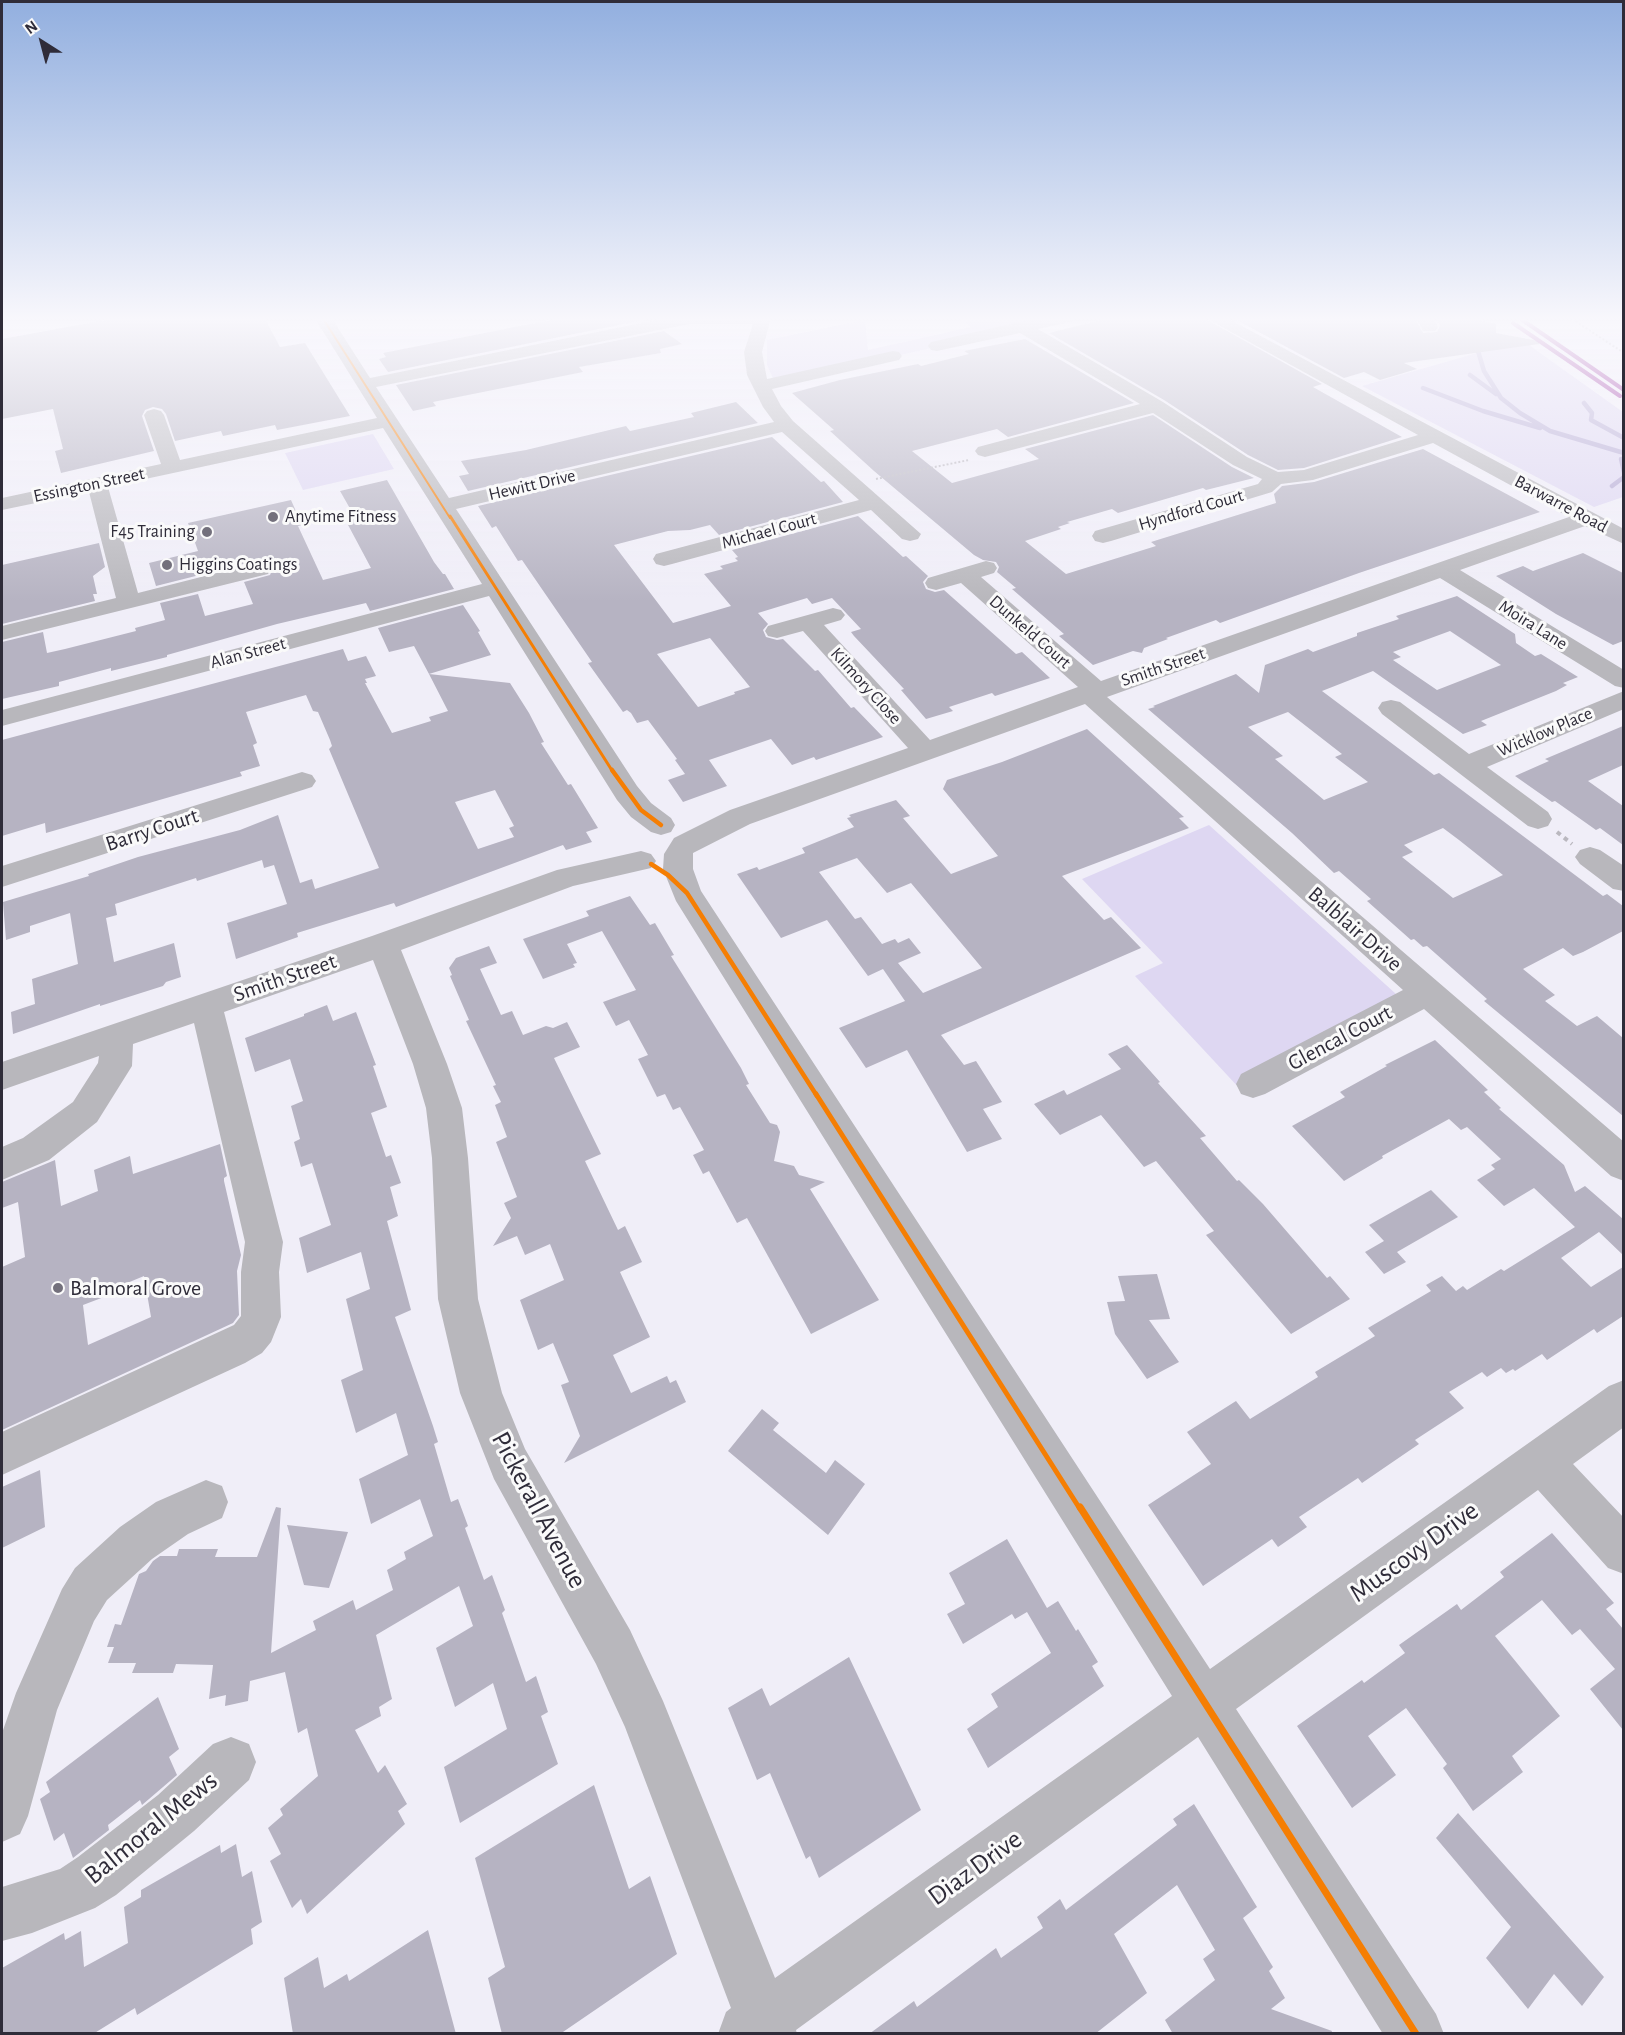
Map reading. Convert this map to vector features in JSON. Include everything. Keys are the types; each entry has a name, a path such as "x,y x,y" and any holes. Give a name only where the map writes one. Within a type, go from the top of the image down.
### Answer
{"street":[{"path":"382,412 627,793 660,849 1416,2034"},
{"path":"777,412 786,425 910,534"},
{"path":"977,455 1134,412"},
{"path":"1165,412 1240,461 1275,478 1306,476 1433,436"},
{"name":"Barwarre Road","path":"1388,412 1623,538"},
{"path":"154,415 173,468"},
{"name":"Essington Street","path":"2,504 388,422"},
{"name":"Hewitt Drive","path":"442,506 786,425"},
{"name":"Hyndford Court","path":"1103,536 1265,488 1275,478"},
{"path":"97,484 129,602"},
{"name":"Michael Court","path":"664,559 874,503"},
{"name":"Smith Street","path":"2,1076 383,944 568,877 660,849 740,817 924,750 1587,518"},
{"name":"Dunkeld Court","path":"936,583 989,567"},
{"path":"2,633 260,569"},
{"name":"Moira Lane","path":"1442,569 1623,681"},
{"name":"Dunkeld Court","path":"964,574 1092,692"},
{"name":"Alan Street","path":"2,718 494,588"},
{"name":"Kilmory Close","path":"777,631 832,615"},
{"name":"Kilmory Close","path":"808,622 924,750"},
{"name":"Balblair Drive","path":"1092,692 1623,1165"},
{"name":"Wicklow Place","path":"1466,765 1623,699"},
{"name":"Wicklow Place","path":"1391,708 1538,819"},
{"name":"Barry Court","path":"2,877 301,780"},
{"path":"1590,857 1623,881"},
{"name":"Pickerall Avenue","path":"383,944 430,1064 444,1108 450,1158 458,1299 481,1393 509,1464 613,1647 646,1718 759,2029"},
{"name":"Glencal Court","path":"1252,1084 1427,992"},
{"path":"2,1454 231,1349 248,1339 257,1328 261,1317 260,1272 264,1242 206,1006"},
{"path":"2,1164 36,1149 85,1112 115,1066 117,1036"},
{"name":"Muscovy Drive","path":"1205,1702 1623,1401"},
{"path":"1541,1461 1623,1552"},
{"path":"2,1816 33,1710 78,1605 91,1584 136,1543 172,1518 206,1503"},
{"name":"Diaz Drive","path":"759,2029 1205,1702"},
{"name":"Balmoral Mews","path":"2,1914 32,1906 76,1889 97,1876 176,1813 231,1762"}],"path":[{"path":"869,480 922,468 951,465 977,455"},
{"path":"1538,819 1590,857"}],"shaded area":[{"path":"1412,412 1623,412 1623,497 1594,507"},
{"path":"373,434 394,469 303,490 285,453"},
{"path":"1209,825 1406,1003 1241,1090 1135,976 1163,963 1082,879"}],"building":[{"path":"2,412 38,412 2,419"},
{"path":"54,412 144,412 142,416 154,451 61,473 55,451 63,449"},
{"path":"164,412 348,412 350,416 277,430 275,425 223,436 221,431 175,441"},
{"path":"746,412 758,423 468,491 459,476 469,474 461,461 526,450 626,426 630,431 694,417 691,413"},
{"path":"814,412 1101,412 1008,437 997,429 912,451 952,483 1039,459 1025,449 1153,415 1232,467 1254,478 1206,490 1203,488 1118,513 1112,509 1067,522 1070,523 1058,527 1061,529 1025,541 1066,574 1156,546 1151,542 1276,503 1274,494 1282,486 1314,482 1423,449 1540,512 1220,623 1216,620 1166,638 1168,639 1144,648 1142,653 1133,651 1093,665 1059,636 1064,634 1012,589 1016,588 997,572 999,567 996,562 983,560 974,555 830,431 834,430"},
{"path":"1182,412 1357,412 1402,437 1304,468 1278,470 1248,455"},
{"path":"772,437 821,482 824,481 843,502 719,535 710,525 690,530 668,531 614,545 673,623 731,606 704,574 723,569 720,566 738,561 735,558 738,557 732,550 858,516 903,557 906,556 928,576 923,582 926,589 935,592 944,590 1016,654 1022,652 1050,678 995,696 992,693 949,707 953,711 926,719 901,690 904,689 854,636 851,632 861,629 832,598 812,604 807,598 758,613 768,624 763,630 766,637 783,639 815,671 818,670 851,708 854,707 883,737 816,760 814,757 792,765 771,739 709,760 727,786 683,802 668,780 685,774 675,760 677,759 648,720 637,723 631,713 627,710 623,712 588,663 592,662 522,560 518,561 496,526 492,528 478,506","holes":["710,638 750,687 698,707 657,654"]},
{"path":"387,480 434,562 454,589 370,611 366,603 277,624 167,655 167,657 111,671 111,668 59,682 59,686 2,699 2,642 43,632 47,653 65,649 136,631 135,628 165,620 160,603 198,594 205,616 253,604 244,582 270,575 273,568 269,562 259,560 156,586 149,563 198,551 188,523 291,500 302,525 298,526 323,580 371,568 347,523 353,521 348,513 352,512 340,491"},
{"path":"99,543 105,567 93,576 97,594 93,594 95,601 2,624 2,565"},
{"path":"1583,553 1623,573 1623,641 1613,645 1556,614 1496,576 1523,566 1533,571"},
{"path":"1457,596 1515,634 1516,643 1535,656 1541,654 1578,677 1563,683 1567,685 1556,691 1481,721 1487,725 1463,734 1373,671 1322,691 1434,775 1439,773 1603,896 1607,894 1623,906 1623,931 1573,956 1563,948 1523,969 1555,995 1545,1001 1577,1026 1597,1016 1623,1038 1623,1116 1484,1001 1487,999 1427,946 1423,947 1414,939 1411,940 1367,901 1371,899 1339,871 1334,873 1292,833 1148,709 1236,674 1259,693 1265,665 1308,649 1313,652 1357,636 1357,633 1399,619 1396,616","holes":["1450,631 1501,665 1437,690 1393,660 1401,657 1393,652","1288,712 1342,754 1335,757 1368,782 1324,800 1275,759 1283,756 1248,727","1443,828 1503,875 1453,898 1402,857 1413,852 1404,845"]},
{"path":"463,605 480,631 478,632 491,655 429,674 414,646 389,652 378,628"},
{"path":"343,649 348,661 366,656 376,676 365,679 367,683 365,683 392,733 431,721 429,717 448,711 429,674 510,683 544,742 541,743 568,785 571,784 598,828 586,832 592,842 566,850 563,845 396,907 394,903 297,933 298,937 236,959 227,923 287,904 274,865 264,868 262,860 115,904 117,915 106,918 114,962 174,943 181,977 166,982 163,986 100,1006 100,1004 13,1034 11,1012 35,1004 32,979 78,964 70,913 30,926 30,932 6,940 3,902 89,876 88,874 138,857 240,830 278,815 300,883 312,879 315,889 379,868 329,749 332,746 330,740 318,712 313,711 306,695 246,712 257,743 253,745 260,766 240,772 242,776 46,833 45,823 2,836 2,740","holes":["495,790 514,826 509,828 514,837 478,849 455,802"]},
{"path":"1623,726 1623,765 1588,781 1623,806 1623,845 1600,828 1596,830 1555,801 1552,802 1515,776 1549,761 1545,759"},
{"path":"1087,729 1184,817 1179,818 1189,828 1062,876 1104,920 1111,917 1141,948 941,1035 964,1065 976,1061 1002,1102 983,1109 1002,1139 967,1152 907,1050 866,1068 839,1028 905,1001 883,969 868,976 827,920 781,938 737,874 757,867 759,870 805,853 802,848 854,827 847,818 851,817 849,815 896,800 910,816 903,818 951,874 998,856 943,789 947,780 1002,762","holes":["857,858 887,893 911,883 982,968 923,993 898,963 921,953 909,938 898,943 895,939 882,944 861,917 855,919 819,872"]},
{"path":"630,896 650,925 655,923 674,955 671,956 741,1068 749,1084 746,1085 770,1123 777,1125 780,1132 774,1161 794,1166 799,1175 825,1182 810,1189 879,1300 811,1334 747,1218 737,1223 709,1171 703,1174 693,1155 704,1150 680,1107 673,1110 665,1094 657,1097 638,1059 648,1055 629,1020 616,1026 603,1002 636,990 602,931 567,944 577,963 573,964 575,967 543,979 523,939 589,916 586,911"},
{"path":"489,946 497,963 480,969 501,1015 512,1011 523,1035 546,1026 553,1028 567,1022 580,1047 554,1058 601,1154 585,1161 618,1230 625,1226 642,1262 620,1272 650,1337 613,1355 631,1393 667,1376 670,1383 676,1380 686,1402 564,1463 580,1436 561,1385 569,1382 553,1343 538,1350 520,1300 564,1280 550,1244 525,1255 517,1236 493,1246 511,1218 504,1203 517,1197 496,1142 507,1137 495,1105 501,1102 493,1086 496,1085 466,1021 469,1020 450,976 452,975 449,968 456,958"},
{"path":"327,1005 333,1021 356,1012 376,1065 373,1066 387,1107 371,1113 386,1157 391,1155 401,1183 390,1187 398,1216 387,1221 411,1310 395,1317 438,1442 434,1444 451,1502 458,1499 468,1526 465,1528 484,1580 492,1575 505,1610 502,1613 526,1682 536,1676 548,1712 541,1716 558,1764 460,1823 444,1767 507,1729 493,1683 455,1707 436,1648 473,1626 459,1586 376,1635 392,1699 379,1707 381,1716 355,1730 378,1773 385,1765 407,1804 398,1811 405,1824 307,1914 301,1899 292,1908 270,1861 281,1854 268,1828 283,1815 280,1809 318,1776 307,1728 298,1733 285,1672 250,1681 248,1701 225,1706 226,1695 209,1699 213,1665 176,1664 173,1673 132,1673 136,1663 108,1663 114,1647 107,1647 115,1624 121,1625 139,1574 146,1571 153,1561 160,1556 177,1556 179,1549 218,1549 215,1557 257,1557 276,1507 281,1508 271,1653 316,1630 313,1621 353,1600 356,1610 393,1590 387,1570 406,1559 404,1552 433,1536 420,1499 371,1524 359,1479 408,1455 396,1413 356,1433 341,1380 363,1370 346,1299 370,1289 361,1252 307,1273 299,1238 331,1225 312,1163 301,1167 294,1142 300,1139 291,1106 303,1101 290,1059 255,1072 245,1038"},
{"path":"1435,1040 1488,1090 1484,1092 1501,1108 1499,1109 1564,1165 1575,1192 1585,1186 1623,1219 1623,1255 1599,1232 1561,1258 1591,1287 1623,1267 1623,1316 1597,1333 1594,1329 1547,1360 1542,1354 1515,1371 1513,1369 1506,1373 1501,1368 1487,1377 1482,1372 1449,1392 1464,1408 1415,1440 1419,1444 1362,1483 1358,1478 1299,1517 1307,1527 1278,1547 1272,1539 1203,1586 1148,1505 1211,1464 1187,1432 1236,1401 1250,1419 1318,1377 1315,1372 1375,1336 1368,1328 1431,1291 1426,1285 1442,1276 1456,1291 1463,1286 1467,1290 1501,1269 1504,1271 1575,1227 1534,1188 1504,1206 1477,1180 1495,1169 1491,1165 1501,1159 1467,1127 1461,1130 1449,1119 1382,1156 1383,1158 1344,1181 1292,1126 1345,1097 1340,1092 1387,1066 1385,1065"},
{"path":"1127,1045 1206,1136 1200,1138 1237,1181 1239,1180 1263,1204 1327,1278 1330,1276 1350,1299 1291,1334 1206,1235 1214,1231 1156,1161 1144,1167 1101,1115 1060,1135 1034,1104 1064,1090 1067,1095 1121,1069 1108,1054"},
{"name":"Balmoral Grove","path":"220,1144 227,1176 224,1181 241,1255 237,1271 239,1315 233,1323 2,1430 2,1267 25,1257 18,1202 2,1208 2,1182 55,1160 61,1206 98,1191 94,1170 130,1156 133,1174","holes":["144,1276 151,1317 88,1345 83,1305 104,1297 103,1293"]},
{"path":"1431,1190 1458,1217 1397,1252 1406,1262 1384,1274 1365,1252 1384,1241 1369,1225"},
{"path":"1157,1274 1170,1319 1149,1320 1179,1362 1147,1379 1115,1334 1107,1302 1125,1301 1118,1276"},
{"path":"762,1409 779,1423 773,1430 826,1473 835,1460 865,1484 828,1535 728,1451"},
{"path":"40,1470 45,1527 2,1548 2,1487"},
{"path":"287,1525 348,1532 329,1588 304,1585"},
{"path":"1552,1533 1614,1603 1606,1609 1623,1629 1623,1730 1590,1689 1615,1669 1580,1629 1572,1635 1542,1600 1495,1636 1560,1716 1512,1756 1523,1772 1473,1811 1443,1768 1447,1764 1406,1708 1368,1736 1396,1775 1352,1808 1297,1726 1362,1680 1364,1683 1405,1653 1399,1645 1457,1604 1461,1610 1504,1577 1500,1572"},
{"path":"1007,1539 1047,1608 1058,1601 1076,1631 1078,1629 1098,1662 1092,1666 1104,1686 988,1768 967,1729 998,1707 991,1694 1051,1653 1027,1612 1015,1619 1012,1614 963,1644 947,1614 965,1604 949,1573"},
{"path":"849,1657 921,1810 819,1878 810,1856 806,1859 770,1773 757,1780 728,1708 762,1688 770,1706"},
{"path":"158,1697 179,1749 169,1757 177,1775 142,1805 140,1800 108,1825 109,1830 73,1858 64,1833 54,1841 40,1799 50,1792 46,1782"},
{"path":"594,1785 629,1889 650,1876 677,1954 560,2034 502,2034 488,1978 505,1967 475,1858"},
{"path":"1194,1804 1257,1907 1243,1918 1273,1967 1269,1971 1285,1998 1271,2009 1332,2031 1331,2034 1173,2034 1165,2020 1215,1980 1203,1959 1215,1950 1177,1885 1114,1934 1147,1993 1095,2034 869,2034 914,2001 917,2007 996,1948 1001,1958 1043,1928 1037,1917 1060,1899 1066,1910 1177,1825 1173,1819"},
{"path":"1458,1813 1604,1977 1582,2006 1554,1974 1528,2009 1486,1958 1511,1927 1436,1838"},
{"path":"236,1844 242,1877 252,1871 262,1922 251,1929 253,1944 137,2015 135,2008 93,2034 2,2034 2,1968 64,1933 65,1940 81,1931 84,1967 128,1943 124,1907 141,1897 141,1890 220,1845 221,1853"},
{"path":"428,1930 456,2034 293,2034 284,1978 318,1957 324,1988 347,1974 349,1981"}],"waterway":[{"path":"1486,412 1540,428"},
{"path":"1519,412 1550,431 1624,453"},
{"path":"1591,412 1591,420 1624,438"},
{"path":"1624,459 1621,459 1624,472"},
{"path":"1612,486 1624,477"}],"transit line":[{"path":"383,412 627,793 641,810 661,825"},
{"path":"651,864 668,875 687,893 1416,2034"}],"place":[{"name":"Anytime Fitness","path":"273,517"},
{"name":"F45 Training","path":"207,532"},
{"name":"Higgins Coatings","path":"167,565"},
{"name":"Balmoral Grove","path":"58,1288"}]}
